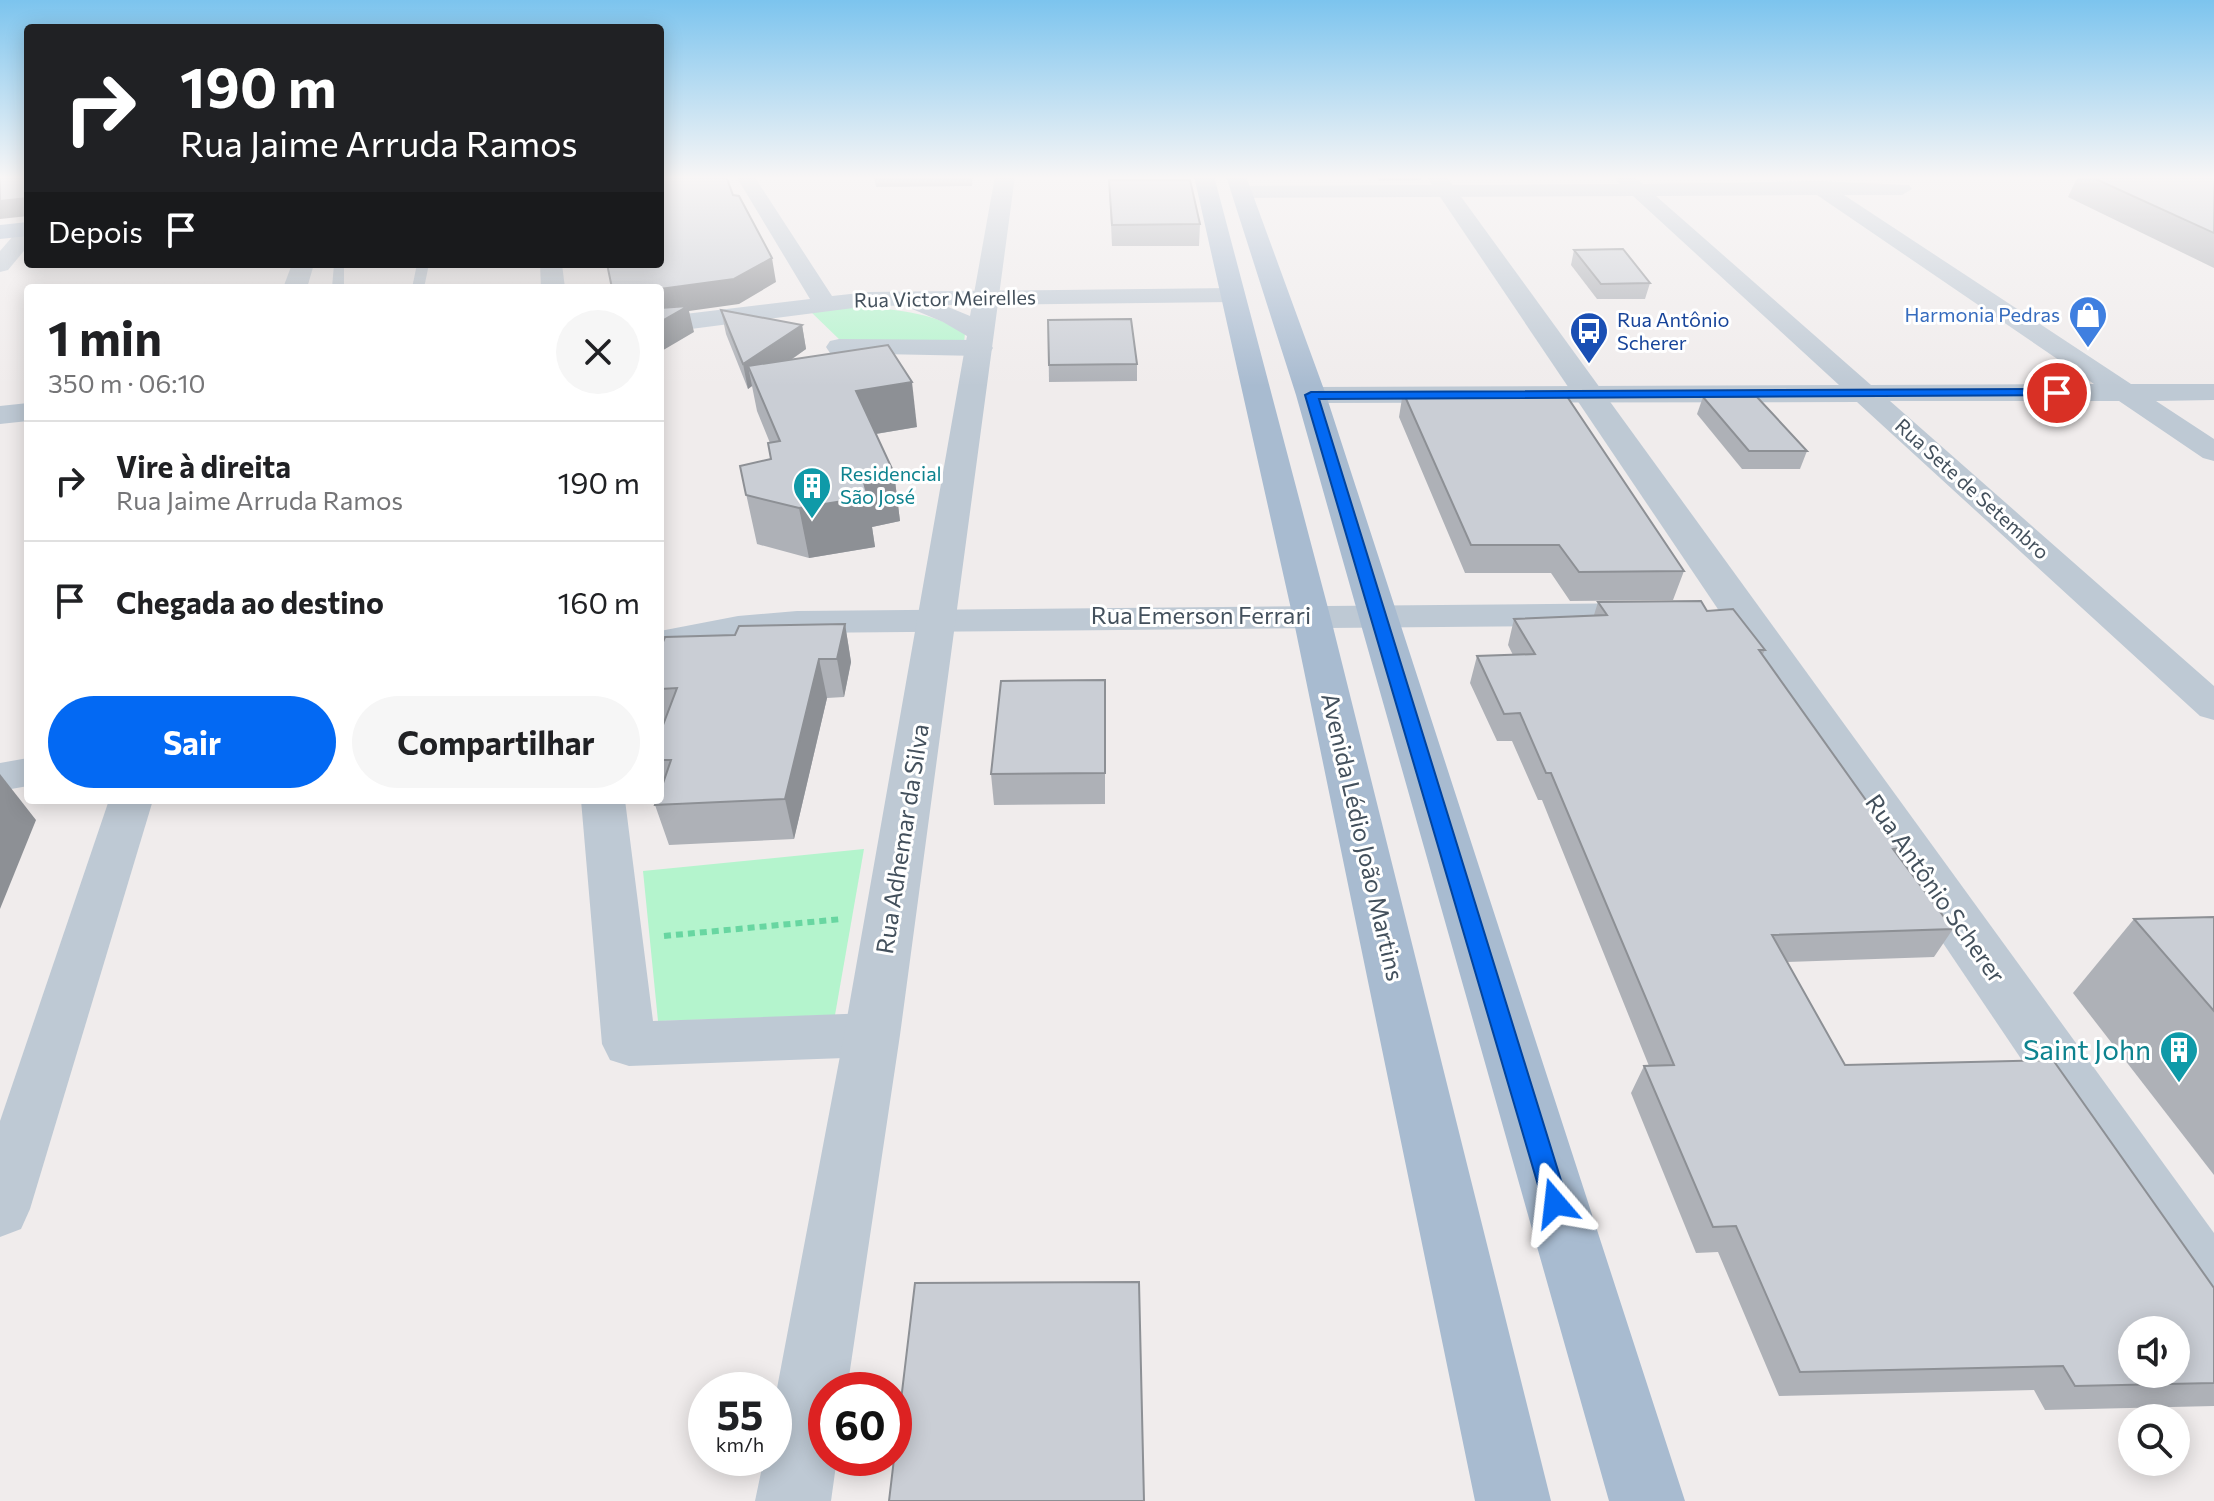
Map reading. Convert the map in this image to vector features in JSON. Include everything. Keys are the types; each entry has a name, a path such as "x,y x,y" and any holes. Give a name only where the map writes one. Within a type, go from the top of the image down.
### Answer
{"main road":[{"name":"Avenida Lédio João Martins","path":"1230,246 1232,295 1311,616 1513,1501"},
{"path":"1253,246 1311,395 1647,1501"}],"street":[{"path":"0,265 16,246"},
{"path":"789,246 824,302"},
{"name":"Rua Adhemar da Silva","path":"793,1501 872,1035 995,246"},
{"name":"Rua Antônio Scherer","path":"1486,246 2214,1288"},
{"name":"Rua Sete de Setembro","path":"1701,246 2214,707"},
{"path":"1905,246 2214,452"},
{"name":"Rua Victor Meirelles","path":"664,324 824,302 907,298 1232,295"},
{"path":"907,298 952,316 981,341"},
{"path":"839,347 981,341"},
{"path":"1311,395 2214,392"},
{"path":"0,415 24,412"},
{"name":"Rua Emerson Ferrari","path":"664,641 766,624 937,618 1743,613"},
{"path":"0,777 24,773"},
{"path":"0,1209 130,804"},
{"path":"603,804 629,1044 872,1035"}],"path":[{"path":"656,936 847,918"}],"green space":[{"path":"854,306 912,313 939,320 965,333 964,343 842,342 809,310"},
{"path":"864,849 835,1015 658,1021 643,871"}],"building":[{"path":"664,246 766,246 772,258 734,279 664,288 664,284 611,284 608,268 664,268"},
{"path":"1623,249 1650,283 1601,284 1574,250"},
{"path":"688,306 664,320 664,308"},
{"path":"721,310 802,325 743,364"},
{"path":"1131,319 1137,364 1049,365 1048,320"},
{"path":"888,345 912,382 856,391 894,473 863,479 868,497 799,508 746,495 740,466 771,459 768,443 780,441 748,366"},
{"path":"1403,392 1564,392 1684,571 1579,572 1559,545 1471,545"},
{"path":"1703,397 1757,397 1807,451 1749,451"},
{"path":"1701,601 1707,611 1733,609 1765,650 1759,650 1900,848 1893,849 1953,929 1772,935 1845,1065 2053,1060 2214,1288 2214,1383 2190,1384 2190,1316 2118,1316 2118,1385 2075,1386 2063,1366 1800,1372 1736,1226 1713,1227 1644,1066 1674,1065 1551,773 1546,773 1520,713 1504,714 1477,656 1535,654 1514,619 1607,615 1598,602"},
{"path":"845,624 837,659 819,659 785,799 655,805 664,804 664,780 671,760 664,760 664,722 677,688 664,689 665,637 735,635 739,626"},
{"path":"1105,680 1105,773 991,774 1001,681"},
{"path":"2214,917 2214,1011 2134,919"},
{"path":"1139,1282 1144,1501 889,1501 892,1476 912,1476 912,1372 904,1372 915,1283"}],"place":[{"name":"Harmonia Pedras","path":"2088,349"},
{"name":"Rua Antônio Scherer","path":"1589,365"},
{"name":"Residencial São José","path":"812,520"},
{"name":"Saint John","path":"2179,1084"}],"route":[{"path":"1555,1203 1311,395 2057,393"}]}
